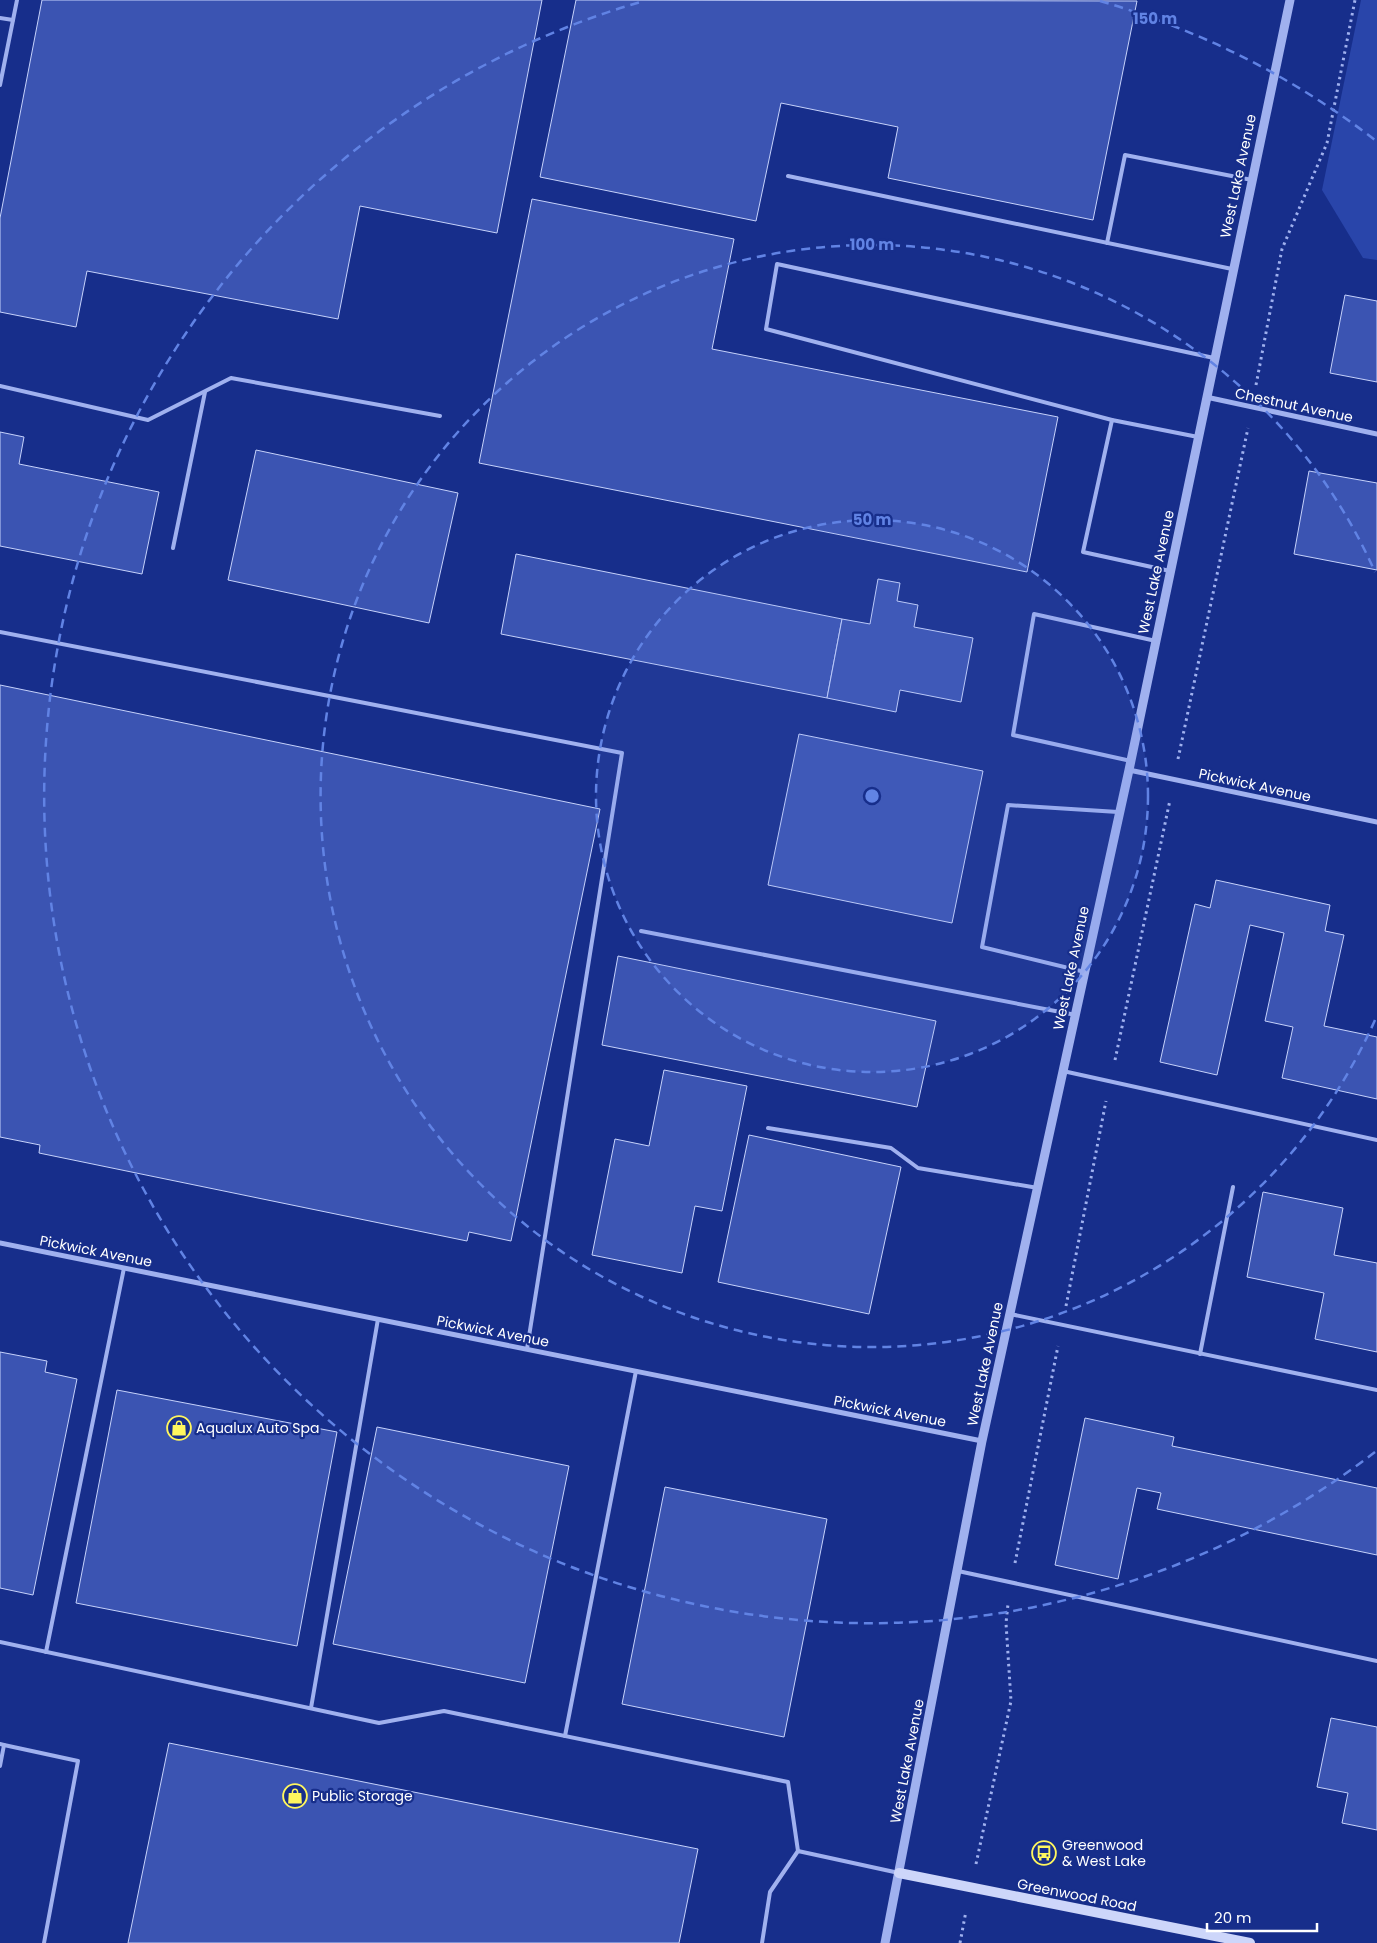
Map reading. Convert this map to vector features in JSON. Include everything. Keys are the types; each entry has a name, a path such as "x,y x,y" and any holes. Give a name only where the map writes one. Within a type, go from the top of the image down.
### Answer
{"main road":[{"name":"Greenwood Road","path":"899,1873 1250,1943"}],"street":[{"name":"West Lake Avenue","path":"885,1943 982,1441 1120,812 1232,269 1290,0"},
{"name":"Chestnut Avenue","path":"1206,397 1377,434"},
{"name":"Pickwick Avenue","path":"1130,765 1174,780 1377,822"},
{"name":"Pickwick Avenue","path":"0,1243 982,1441"}],"lane":[{"path":"0,85 17,0"},
{"path":"0,18 13,20"},
{"path":"1107,242 1125,155 1252,180"},
{"path":"788,176 1232,269"},
{"path":"1198,437 1112,420 766,329 777,264 1214,358"},
{"path":"0,386 148,420 231,378 440,416"},
{"path":"173,548 205,391"},
{"path":"1112,420 1083,552 1170,571"},
{"path":"1130,765 1013,734 1034,614 1156,641"},
{"path":"0,632 622,752 527,1349"},
{"path":"1085,972 982,946 1008,805 1120,812"},
{"path":"641,931 1076,1015"},
{"path":"1063,1071 1377,1140"},
{"path":"768,1128 891,1148 918,1168 1038,1188"},
{"path":"1200,1354 1233,1187"},
{"path":"46,1652 124,1268"},
{"path":"1010,1314 1377,1390"},
{"path":"311,1708 378,1319"},
{"path":"565,1736 636,1371"},
{"path":"958,1571 1377,1660"},
{"path":"0,1642 379,1723 444,1712 788,1782 798,1851 770,1892 762,1943"},
{"path":"0,1766 2,1744 78,1761 44,1943"},
{"path":"798,1851 899,1873"}],"path":[{"path":"985,1826 1011,1701 1006,1623 1011,1583 1110,1082 1252,408 1282,249 1327,143 1355,0"}],"shaded area":[{"path":"1361,0 1377,0 1377,260 1363,258 1322,190"}],"building":[{"path":"42,0 542,0 497,233 360,206 338,319 87,271 76,327 0,312 0,218"},
{"path":"576,0 1137,1 1093,220 888,178 898,127 781,103 756,221 540,177"},
{"path":"532,199 734,239 712,349 1058,417 1027,572 479,463"},
{"path":"1345,295 1377,301 1377,382 1330,373"},
{"path":"0,432 24,437 19,464 159,492 142,574 0,546"},
{"path":"256,450 458,493 429,623 228,580"},
{"path":"1309,471 1377,483 1377,570 1294,554"},
{"path":"516,554 842,619 827,698 501,634"},
{"path":"878,579 900,583 897,601 918,605 914,627 973,638 961,702 900,690 896,712 827,698 842,619 870,624"},
{"path":"0,685 600,809 511,1241 469,1232 467,1241 39,1153 40,1145 0,1137"},
{"path":"799,734 983,771 952,923 768,885"},
{"path":"1216,880 1330,905 1325,931 1344,935 1324,1026 1377,1037 1377,1099 1282,1078 1293,1027 1265,1021 1284,933 1250,925 1217,1075 1160,1062 1195,904 1210,908"},
{"path":"618,956 936,1021 917,1107 602,1045"},
{"path":"664,1070 747,1086 722,1211 695,1206 682,1273 592,1255 615,1139 649,1146"},
{"path":"749,1135 901,1167 869,1314 718,1282"},
{"path":"1263,1192 1343,1208 1334,1255 1377,1263 1377,1352 1315,1339 1324,1293 1247,1277"},
{"path":"0,1352 47,1361 45,1372 77,1379 33,1595 0,1588"},
{"path":"117,1390 337,1432 297,1646 76,1603"},
{"path":"1085,1418 1174,1437 1172,1446 1377,1488 1377,1555 1157,1509 1161,1493 1137,1488 1118,1579 1055,1565"},
{"path":"377,1427 569,1466 525,1683 333,1644"},
{"path":"665,1487 827,1519 784,1737 622,1704"},
{"path":"1331,1718 1377,1727 1377,1830 1342,1823 1348,1793 1317,1787"},
{"name":"Public Storage","path":"169,1743 698,1849 679,1943 128,1943"}],"place":[{"name":"Aqualux Auto Spa","path":"179,1428"},
{"name":"Public Storage","path":"295,1796"},
{"name":"Greenwood & West Lake","path":"1044,1853"}]}
